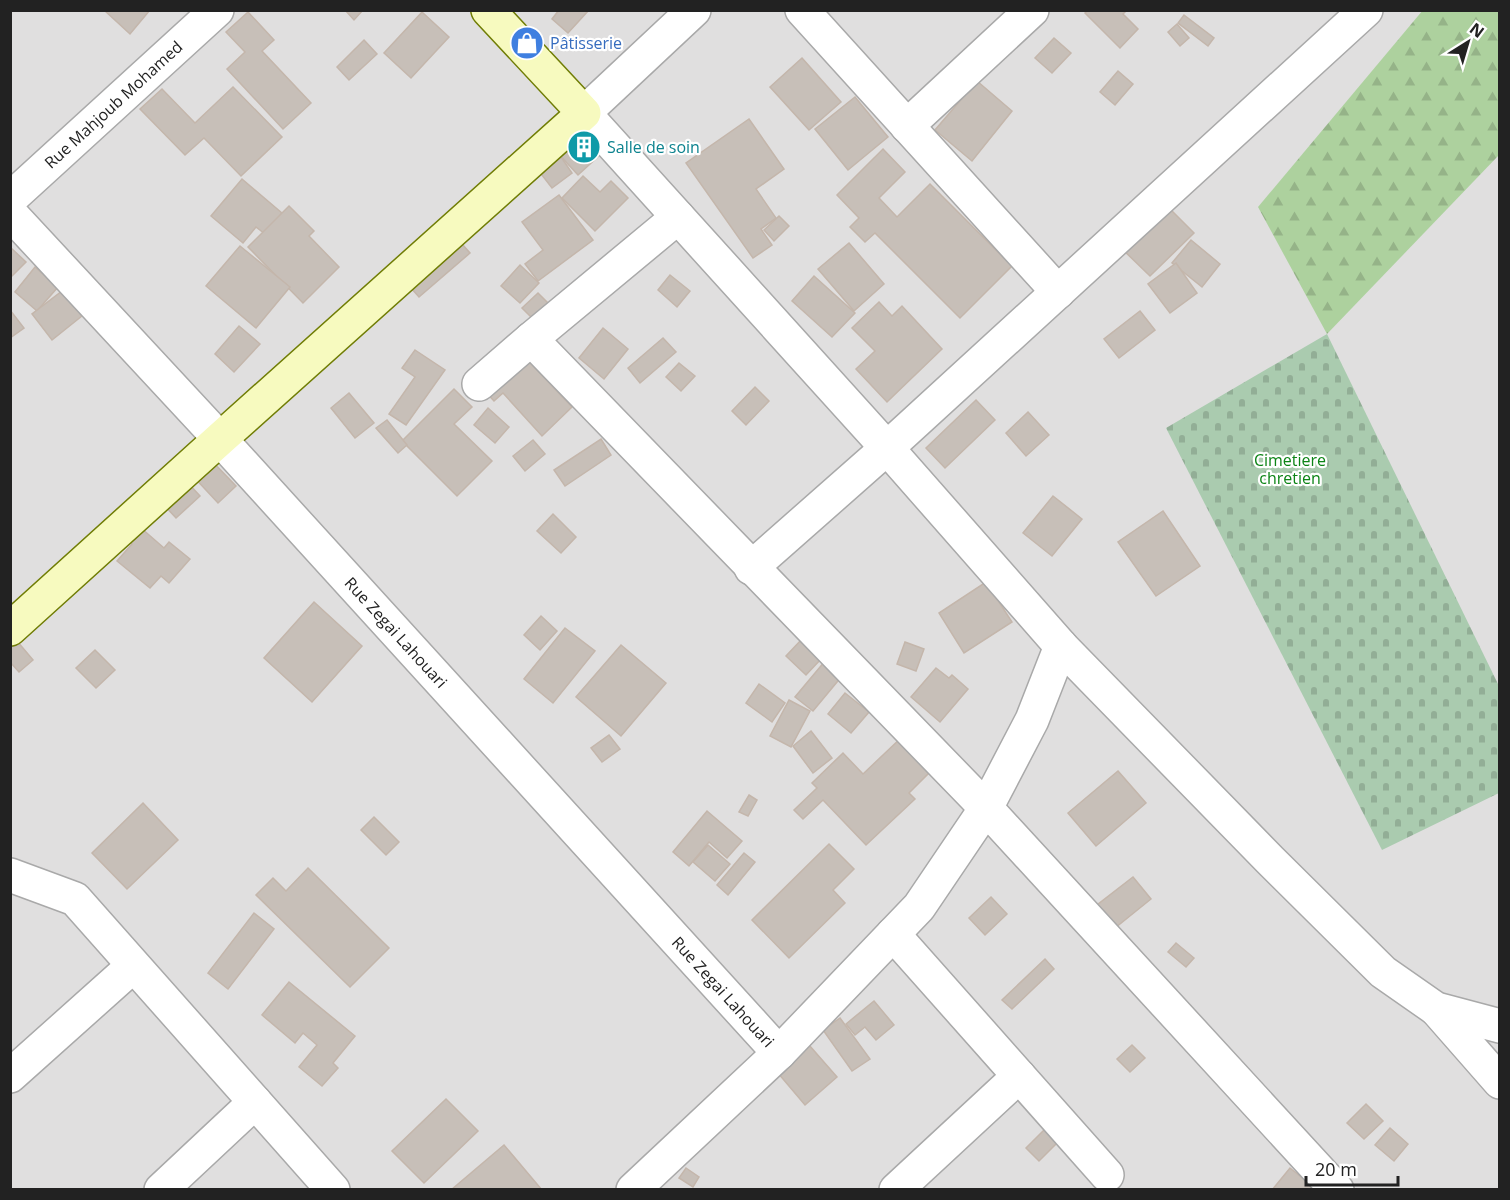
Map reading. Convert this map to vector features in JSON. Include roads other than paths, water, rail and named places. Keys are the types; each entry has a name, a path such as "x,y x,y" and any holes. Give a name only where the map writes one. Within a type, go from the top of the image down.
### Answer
{"main road":[{"path":"10,629 584,113 488,10"}],"street":[{"name":"Rue Mahjoub Mohamed","path":"10,199 217,10"},
{"path":"694,10 584,113 887,448 1061,646 1383,972 1436,1009 1500,1082"},
{"path":"802,10 1058,292"},
{"path":"907,126 1032,10"},
{"path":"752,568 887,448 1366,10"},
{"name":"Rue Zegai Lahouari","path":"10,213 220,439 779,1053"},
{"path":"479,384 678,217"},
{"path":"531,339 986,808 1337,1190"},
{"path":"633,1190 779,1053 919,907 986,808 1032,720 1061,646"},
{"path":"10,875 75,899 333,1190"},
{"path":"893,934 1107,1175"},
{"path":"10,1076 134,966"},
{"path":"1436,1009 1500,1026"},
{"path":"896,1190 1019,1076"},
{"path":"161,1190 255,1102"}],"place":[{"name":"Pâtisserie","path":"527,43"},
{"name":"Salle de soin","path":"584,147"}],"park label":[{"name":"Cimetiere chretien","path":"1290,469"}]}
